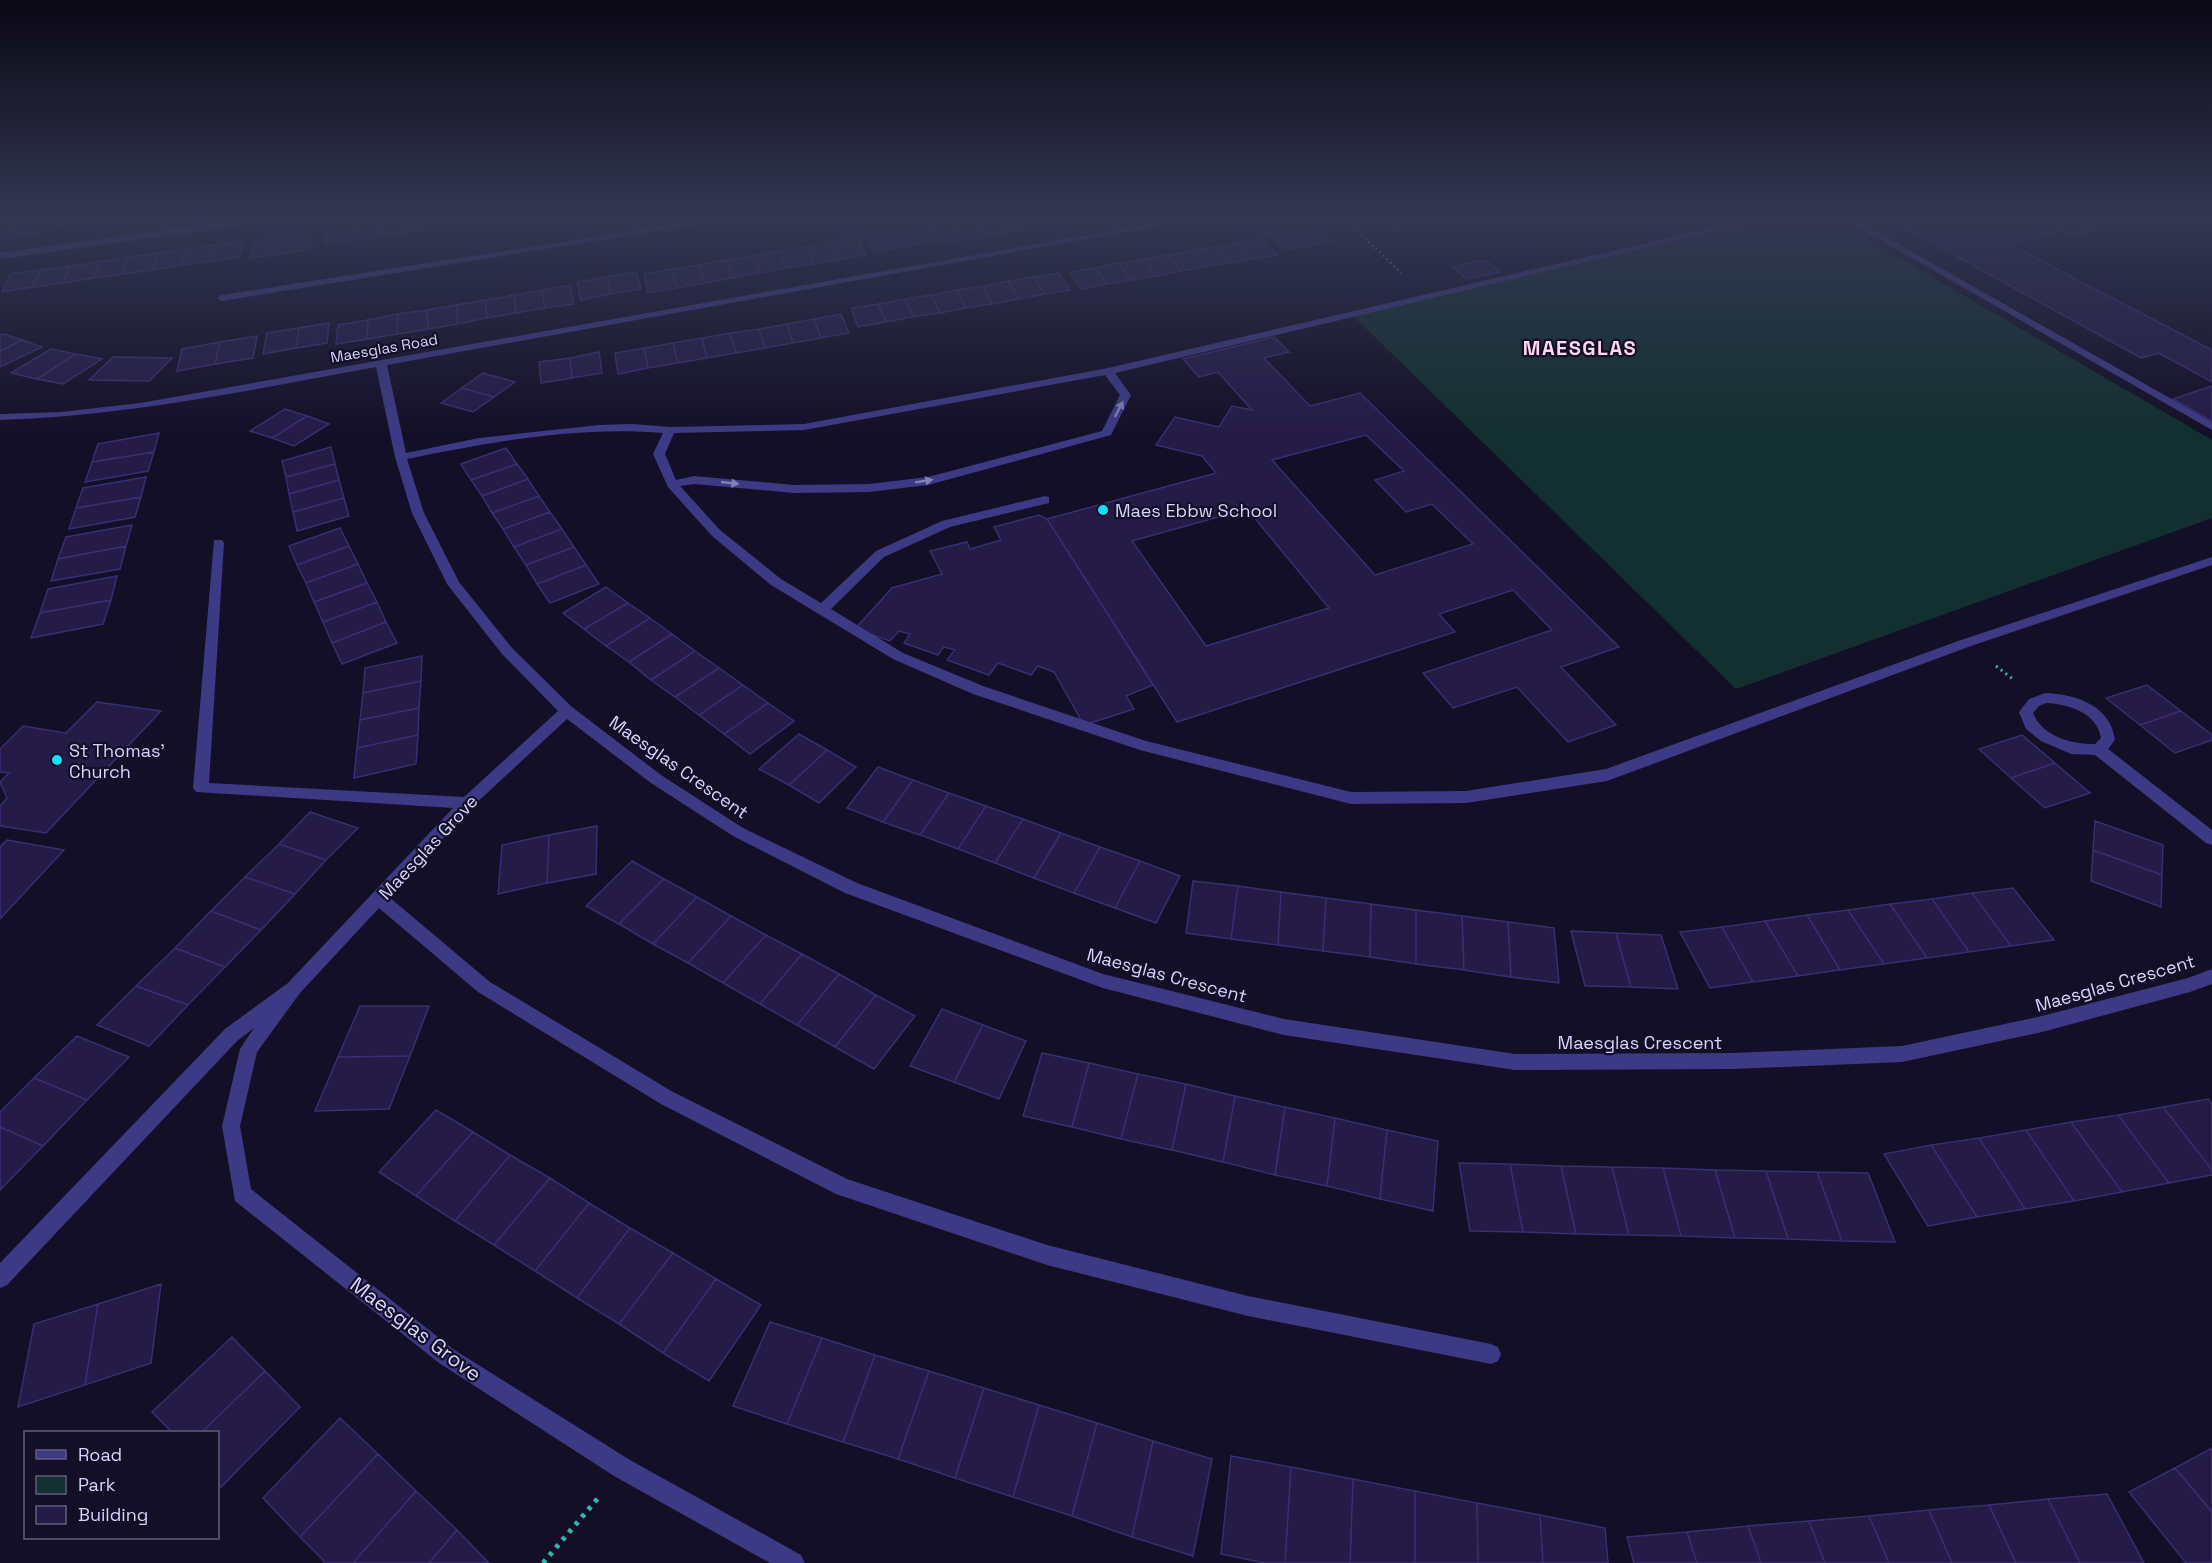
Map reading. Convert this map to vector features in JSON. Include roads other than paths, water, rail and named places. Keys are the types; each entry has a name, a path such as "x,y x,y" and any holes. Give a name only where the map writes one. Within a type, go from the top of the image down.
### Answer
{"street":[{"path":"222,298 274,290"},
{"name":"Maesglas Road","path":"0,417 61,415 140,406 799,290"},
{"path":"401,457 478,441 599,428 632,427 670,430 804,427 1107,371 1455,290"},
{"path":"1972,290 2212,427"},
{"name":"Maesglas Crescent","path":"381,364 401,457 418,513 453,584 507,651 567,711 656,779 738,832 851,888 1103,981 1284,1027 1515,1062 1733,1061 1902,1054 2042,1024 2190,985 2212,976"},
{"path":"672,484 694,480 794,489 858,488 939,478 1107,433 1126,395 1107,371"},
{"path":"670,430 660,453 672,484 716,533 776,582 898,656 978,690 1145,746 1351,798 1466,797 1607,775 1966,643 2212,561"},
{"path":"821,611 880,554 946,524 1045,500"},
{"path":"218,543 201,788 467,804"},
{"path":"2098,750 2108,740 2109,735 2106,726 2091,712 2066,700 2046,698 2032,701 2026,712 2031,725 2046,737 2071,749 2098,750 2212,839"},
{"name":"Maesglas Grove","path":"567,711 467,804 294,988 249,1049 231,1126 242,1194 446,1356 622,1468 793,1563"},
{"path":"379,898 484,987 667,1098 843,1187 1047,1255 1248,1306 1491,1353"},
{"name":"Maesglas Grove","path":"0,1278 231,1035 294,988"}],"place":[{"name":"Maes Ebbw School","path":"1103,510"},
{"name":"St Thomas' Church","path":"57,760"}],"district":[{"name":"MAESGLAS","path":"1580,348"}]}
